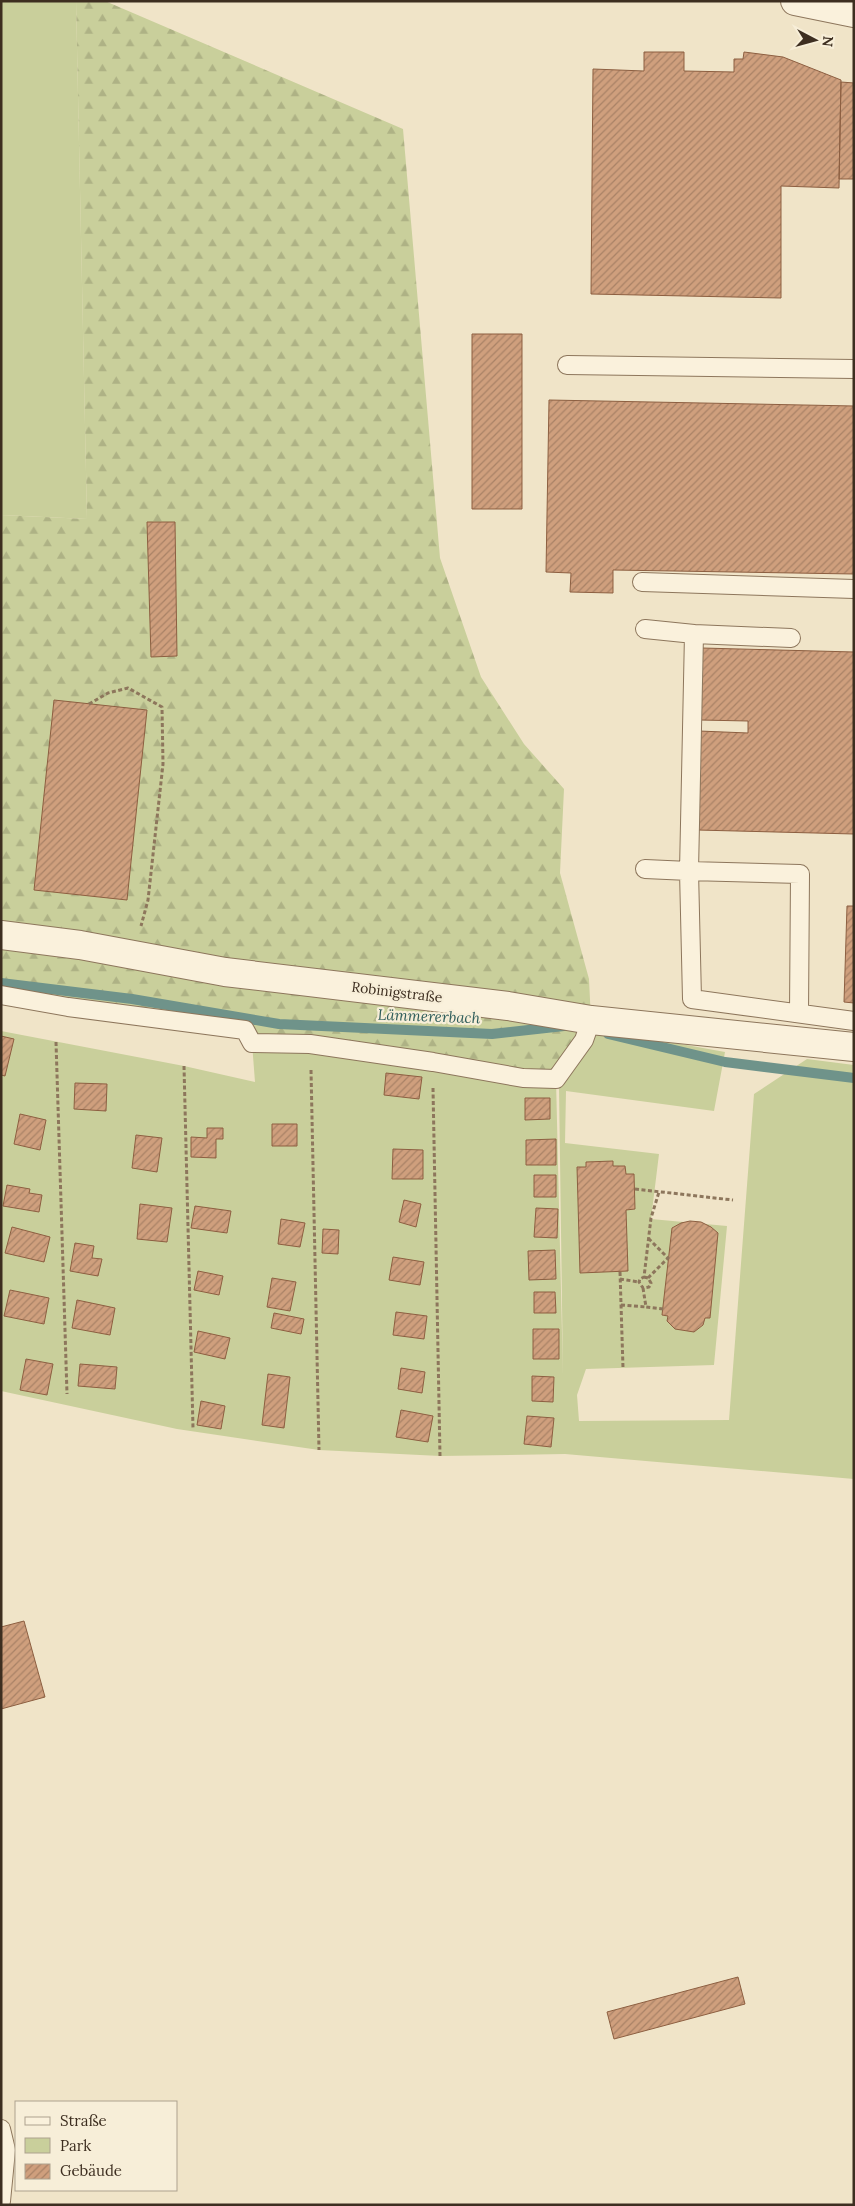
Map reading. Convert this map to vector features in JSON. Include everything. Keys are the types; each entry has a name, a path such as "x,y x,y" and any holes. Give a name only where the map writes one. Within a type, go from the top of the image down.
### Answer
{"street":[{"path":"795,1 854,13"},
{"name":"Robinigstraße","path":"1,936 80,945 225,972 508,1006 588,1030 854,1047"}],"lane":[{"path":"567,365 854,369"},
{"path":"642,582 854,589"},
{"path":"645,629 694,634 791,638"},
{"path":"694,634 689,871 692,999 854,1020"},
{"path":"644,868 800,874 799,1013"},
{"path":"1,994 68,1007 245,1030 252,1042 310,1044 433,1062 523,1078 556,1079 588,1030"},
{"path":"1,2129 6,2150 1,2201"}],"path":[{"path":"90,704 108,693 128,688 162,707 163,764 148,900"},
{"path":"56,1042 67,1394"},
{"path":"310,1044 319,1450"},
{"path":"433,1062 440,1456"},
{"path":"184,1066 193,1428"},
{"path":"635,1189 733,1200"},
{"path":"644,1288 648,1287 651,1282 646,1277 648,1238 659,1192"},
{"path":"639,1282 640,1278 646,1277 668,1258 648,1238"},
{"path":"620,1272 623,1368"},
{"path":"620,1279 639,1282"},
{"path":"639,1282 640,1286 644,1288 646,1307"},
{"path":"621,1305 663,1309"}],"green space":[{"path":"1,1 76,1 87,519 1,515"},
{"path":"76,1 105,1 403,129 440,558 481,677 524,744 564,789 560,873 589,979 591,1020 556,1079 252,1043 245,1030 1,995 1,515 87,519"},
{"path":"598,1029 725,1052 714,1111 566,1091 565,1143 659,1154 651,1219 727,1226 714,1365 586,1369 577,1395 579,1421 729,1420 754,1094 807,1059 854,1065 854,1479 565,1454 440,1456 319,1450 177,1429 1,1391 1,1031 184,1066 255,1082 252,1043 556,1079 563,1376 559,1086"}],"building":[{"path":"644,52 684,52 684,71 734,72 734,59 743,59 744,52 783,57 841,80 839,188 781,186 781,298 591,294 593,69 644,71"},
{"path":"841,82 854,83 854,179 839,179"},
{"path":"472,334 522,334 522,509 472,509"},
{"path":"549,400 854,406 854,574 613,570 613,593 570,592 571,573 546,572"},
{"path":"147,522 175,522 177,656 151,657"},
{"path":"702,648 854,652 854,834 697,830 699,731 748,733 748,721 700,720"},
{"path":"54,700 147,710 127,900 34,890"},
{"path":"847,906 854,906 854,1003 844,1002"},
{"path":"1,1036 14,1039 5,1076 1,1075"},
{"path":"386,1073 422,1077 419,1099 384,1095"},
{"path":"75,1083 107,1084 106,1111 74,1109"},
{"path":"525,1098 550,1098 550,1119 525,1120"},
{"path":"20,1114 46,1120 40,1150 14,1144"},
{"path":"272,1124 297,1124 297,1146 272,1146"},
{"path":"207,1128 223,1128 223,1139 216,1139 216,1158 191,1157 191,1137 207,1138"},
{"path":"136,1135 162,1138 157,1172 132,1168"},
{"path":"556,1139 556,1165 526,1165 526,1140"},
{"path":"393,1149 423,1150 423,1179 392,1179"},
{"path":"613,1161 613,1166 625,1166 626,1174 634,1174 635,1209 626,1210 628,1271 580,1273 577,1167 586,1167 586,1162"},
{"path":"534,1175 556,1175 556,1197 534,1197"},
{"path":"7,1185 30,1189 29,1193 42,1195 39,1212 3,1206"},
{"path":"404,1200 421,1204 416,1227 399,1222"},
{"path":"140,1204 172,1208 167,1242 137,1239"},
{"path":"195,1206 231,1211 227,1233 191,1228"},
{"path":"536,1208 558,1209 557,1238 534,1237"},
{"path":"281,1219 305,1223 300,1247 278,1244"},
{"path":"690,1221 701,1222 718,1233 710,1318 705,1318 703,1325 694,1332 675,1329 667,1321 668,1316 662,1315 672,1228"},
{"path":"12,1227 50,1237 44,1262 5,1253"},
{"path":"323,1229 339,1230 338,1254 322,1253"},
{"path":"75,1243 94,1246 92,1258 102,1259 98,1276 70,1271"},
{"path":"555,1250 556,1279 529,1280 528,1251"},
{"path":"393,1257 424,1262 420,1285 389,1280"},
{"path":"198,1271 223,1276 219,1295 194,1290"},
{"path":"272,1278 296,1282 290,1311 267,1307"},
{"path":"10,1290 49,1298 44,1324 4,1316"},
{"path":"534,1292 555,1292 556,1313 534,1313"},
{"path":"77,1300 115,1308 110,1335 72,1328"},
{"path":"396,1312 427,1316 424,1339 393,1335"},
{"path":"274,1313 304,1319 301,1334 271,1328"},
{"path":"533,1329 559,1329 559,1359 533,1359"},
{"path":"198,1331 230,1338 225,1359 194,1352"},
{"path":"26,1359 53,1364 47,1395 20,1390"},
{"path":"80,1364 117,1367 115,1389 78,1386"},
{"path":"401,1368 425,1372 422,1393 398,1389"},
{"path":"268,1374 290,1377 284,1428 262,1425"},
{"path":"532,1376 554,1377 553,1402 532,1401"},
{"path":"201,1401 225,1406 221,1429 197,1425"},
{"path":"401,1410 433,1416 428,1442 396,1437"},
{"path":"527,1416 554,1418 551,1447 524,1444"},
{"path":"24,1621 45,1697 1,1709 1,1627"},
{"path":"738,1977 745,2004 614,2039 607,2012"}],"waterway":[{"name":"Lämmererbach","path":"1,983 132,999 279,1024 492,1034 564,1026"},
{"name":"Lämmererbach","path":"608,1034 725,1062 854,1078"}]}
